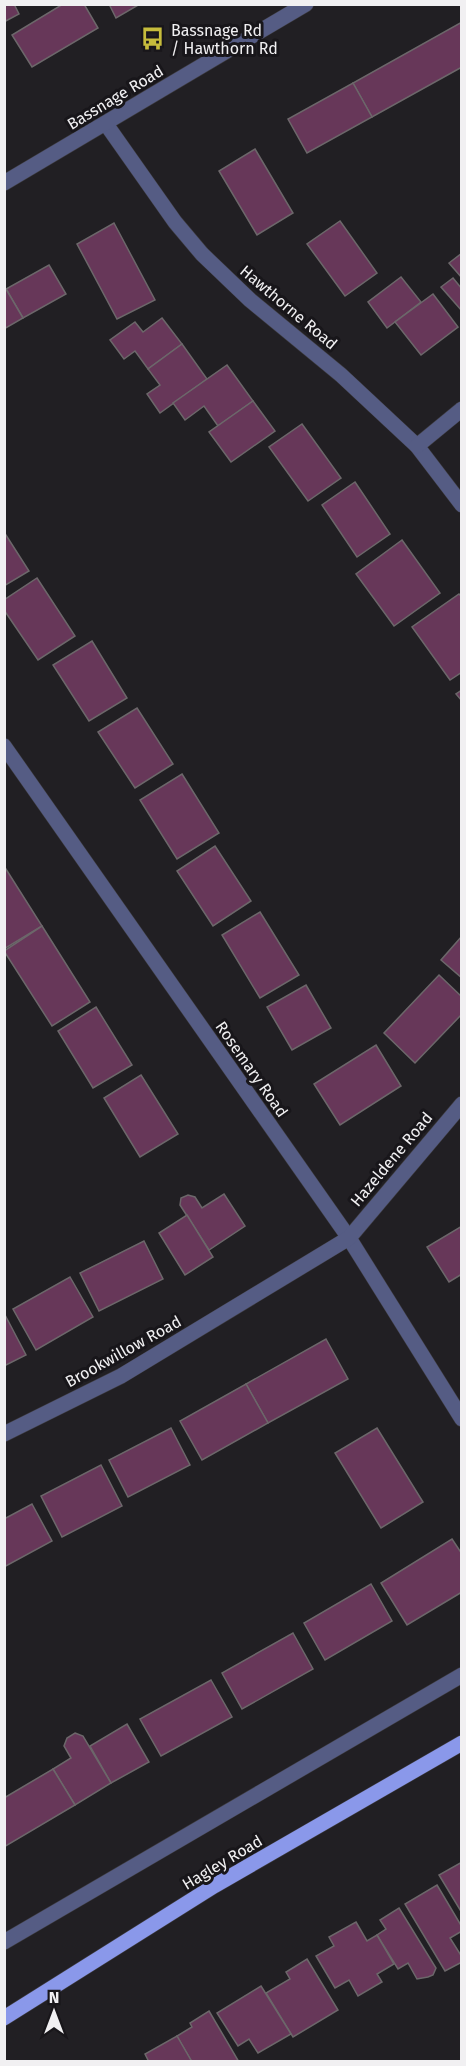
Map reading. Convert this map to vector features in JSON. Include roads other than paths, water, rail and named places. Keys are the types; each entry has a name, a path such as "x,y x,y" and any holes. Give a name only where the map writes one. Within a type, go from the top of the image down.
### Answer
{"main road":[{"name":"Hagley Road","path":"4,2018 214,1886 462,1743"}],"street":[{"name":"Bassnage Road","path":"4,183 306,4"},
{"name":"Hawthorne Road","path":"106,124 175,222 202,254 250,300 341,375 417,446 462,505"},
{"path":"417,446 462,409"},
{"name":"Rosemary Road","path":"4,746 349,1238 462,1419"},
{"name":"Hazeldene Road","path":"349,1238 462,1104"},
{"name":"Brookwillow Road","path":"4,1434 122,1376 349,1238"},
{"path":"4,1942 462,1675"}],"place":[{"name":"Bassnage Rd / Hawthorn Rd","path":"153,39"}]}
